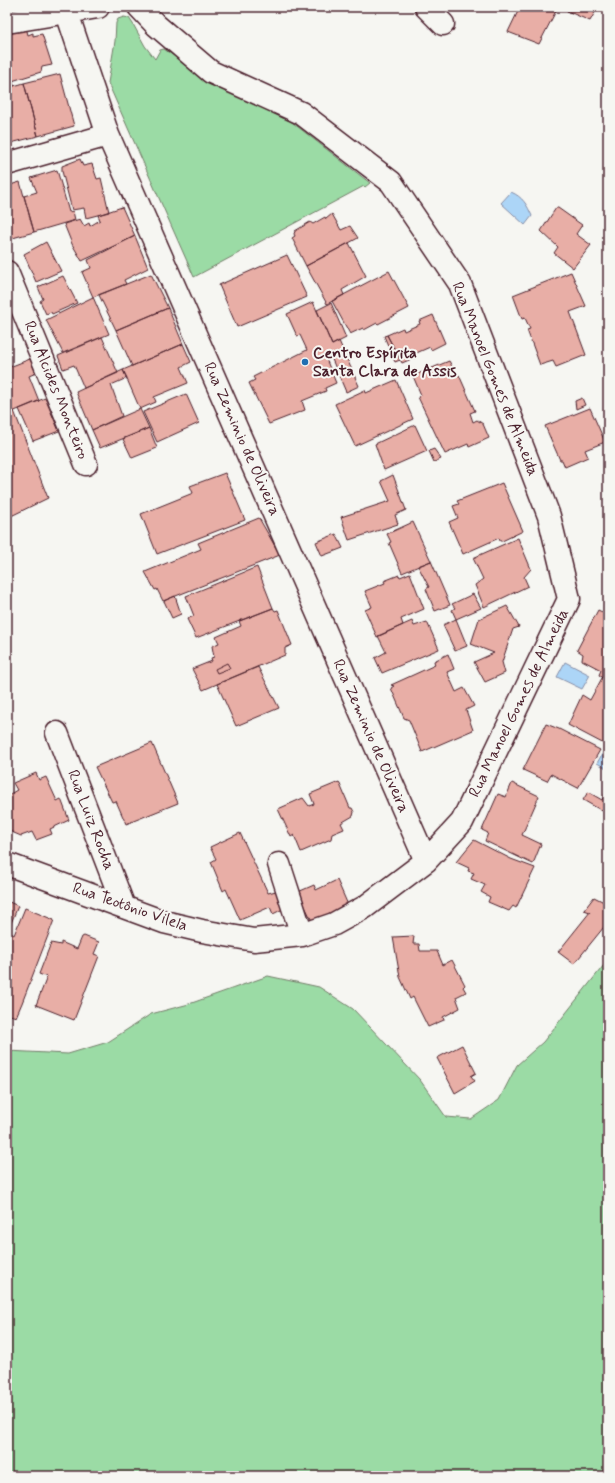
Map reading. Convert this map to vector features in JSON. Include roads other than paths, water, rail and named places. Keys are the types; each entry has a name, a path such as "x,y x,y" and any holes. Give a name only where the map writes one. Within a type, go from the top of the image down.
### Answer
{"street":[{"path":"7,22 98,7"},
{"name":"Rua Manoel Gomes de Almeida","path":"139,7 156,25 211,72 301,113 391,182 460,284 549,516 569,599 462,822 426,862"},
{"path":"426,7 443,24"},
{"name":"Rua Zeminio de Oliveira","path":"67,13 108,135 426,862"},
{"path":"7,164 108,135"},
{"name":"Rua Alcides Monteiro","path":"7,272 86,464"},
{"name":"Rua Luiz Rocha","path":"57,733 124,907"},
{"name":"Rua Teotônio Vilela","path":"7,864 164,922 202,931 254,940 302,935 334,924 365,907 426,862"},
{"path":"279,864 302,935"}],"water":[{"path":"511,192 519,196 532,216 525,225 501,203"},
{"path":"565,662 590,675 582,689 557,677"},
{"path":"604,751 608,753 608,769 597,763"}],"place":[{"name":"Centro Espírita Santa Clara de Assis","path":"305,362"}]}
